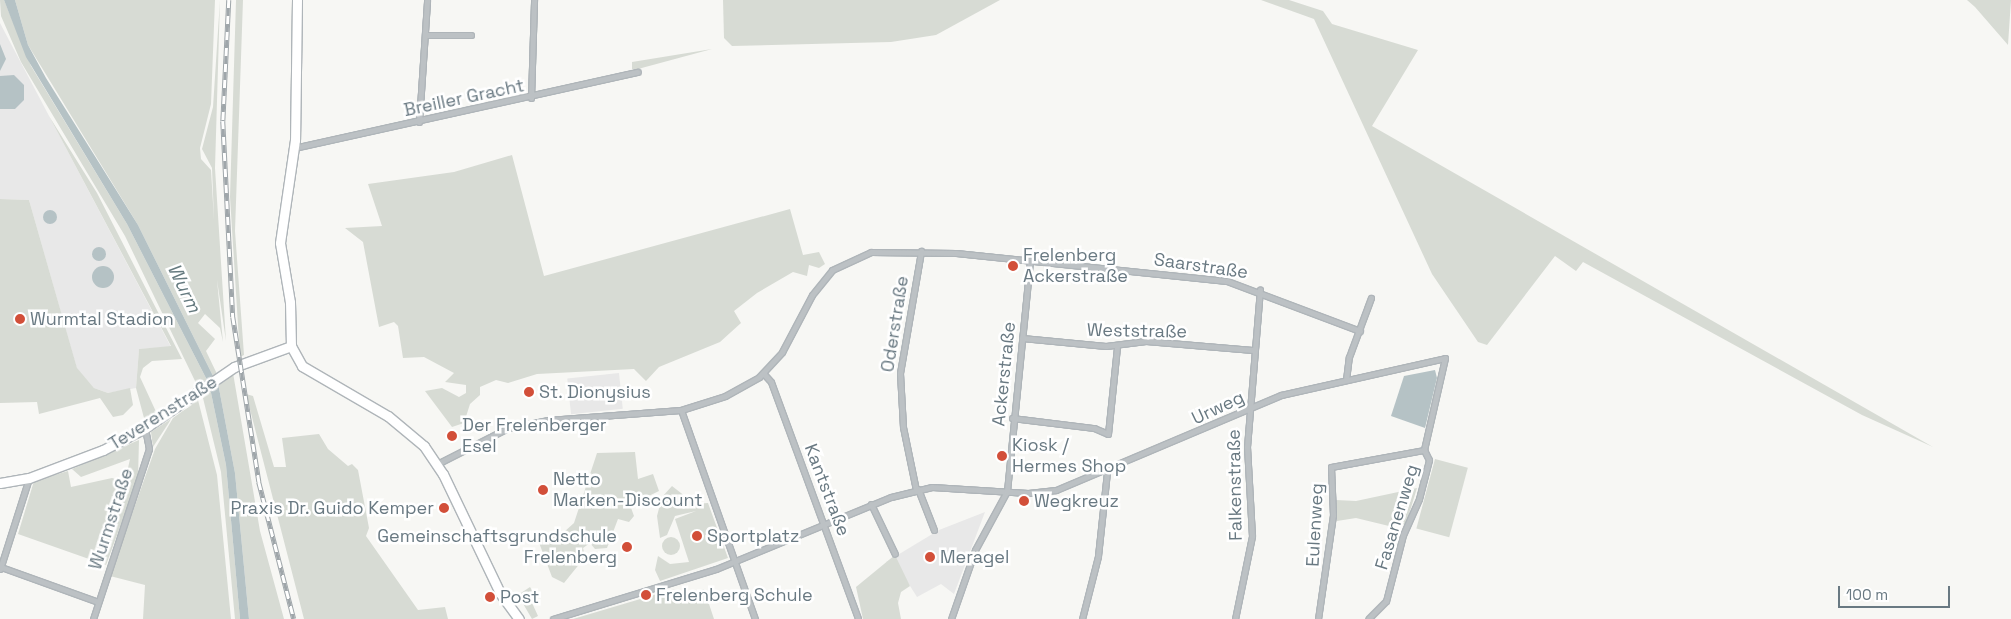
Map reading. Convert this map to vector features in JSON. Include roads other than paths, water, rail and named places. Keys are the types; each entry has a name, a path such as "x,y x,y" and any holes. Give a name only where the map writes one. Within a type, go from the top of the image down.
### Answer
{"main road":[{"path":"297,0 294,148 280,243 290,302 291,346 302,366 409,431 437,464 486,568 519,619"},
{"name":"Teverenstraße","path":"0,483 29,478 92,455 145,428 239,365 291,346"}],"street":[{"path":"419,122 427,0"},
{"path":"531,98 534,0"},
{"path":"426,35 471,35"},
{"name":"Breiller Gracht","path":"294,148 531,98 638,72"},
{"name":"Saarstraße","path":"437,464 484,436 526,424 681,410 725,396 763,373 782,352 812,295 832,270 871,252 920,251 1030,260 1227,281 1260,290 1360,331"},
{"name":"Oderstraße","path":"920,251 900,373 903,427 917,490 934,530"},
{"name":"Ackerstraße","path":"1007,491 1012,418 1030,260"},
{"name":"Falkenstraße","path":"1235,619 1252,536 1249,408 1260,290"},
{"path":"1346,380 1371,298"},
{"name":"Weststraße","path":"1022,338 1117,347 1146,341 1253,350"},
{"path":"1012,418 1094,428 1108,434 1117,347"},
{"name":"Urweg","path":"553,619 734,561 871,504 917,490 1007,491 1042,494 1107,472 1281,395 1445,358"},
{"name":"Fasanenweg","path":"1368,619 1386,601 1403,536 1411,524 1429,460 1424,450 1445,358"},
{"name":"Kantstraße","path":"763,373 825,523 858,619"},
{"path":"681,410 755,619"},
{"name":"Wurmstraße","path":"93,619 149,449 145,428"},
{"name":"Eulenweg","path":"1318,619 1333,515 1331,467 1424,450"},
{"path":"1082,619 1098,556 1107,472"},
{"path":"29,478 0,569 98,602"},
{"path":"951,619 975,550 1007,491"},
{"path":"871,504 895,554"}],"railway":[{"path":"229,0 223,121 233,317 259,482 294,619"}],"place":[{"name":"Frelenberg Ackerstraße","path":"1013,266"},
{"name":"Wurmtal Stadion","path":"20,319"},
{"name":"St. Dionysius","path":"529,392"},
{"name":"Der Frelenberger Esel","path":"452,436"},
{"name":"Kiosk / Hermes Shop","path":"1002,456"},
{"name":"Netto Marken-Discount","path":"543,490"},
{"name":"Wegkreuz","path":"1024,501"},
{"name":"Praxis Dr. Guido Kemper","path":"444,508"},
{"name":"Sportplatz","path":"697,536"},
{"name":"Gemeinschaftsgrundschule Frelenberg","path":"627,547"},
{"name":"Meragel","path":"930,557"},
{"name":"Frelenberg Schule","path":"646,595"},
{"name":"Post","path":"490,597"}],"water label":[{"name":"Wurm","path":"184,288"}]}
